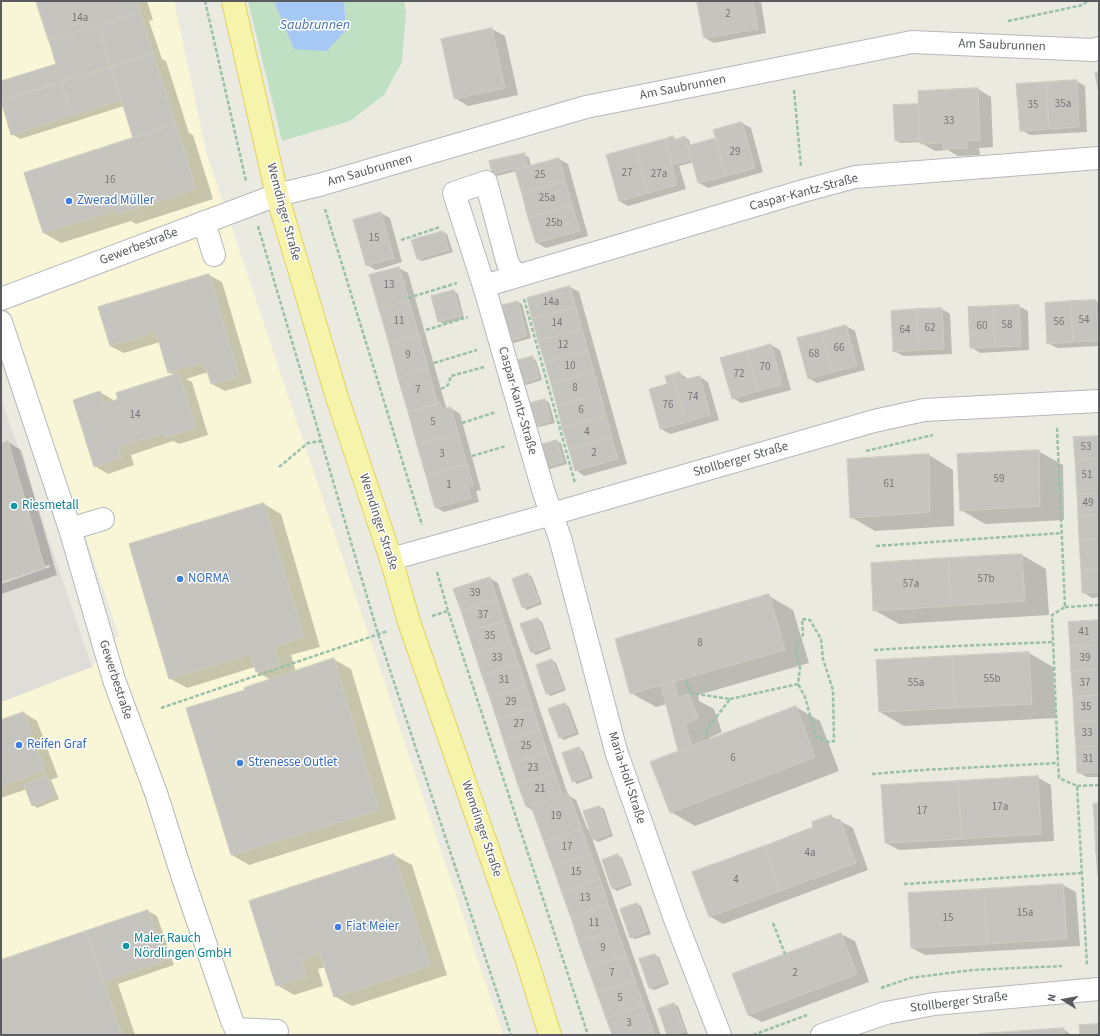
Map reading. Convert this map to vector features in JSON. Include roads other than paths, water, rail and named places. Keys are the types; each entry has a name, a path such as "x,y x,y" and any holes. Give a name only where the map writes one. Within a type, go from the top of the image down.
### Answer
{"main road":[{"name":"Wemdinger Straße","path":"233,1 277,195 336,394 391,559 409,622 527,961 550,1035"}],"street":[{"name":"Am Saubrunnen","path":"277,195 320,186 586,107 912,42 1085,49 1099,48"},
{"name":"Caspar-Kantz-Straße","path":"483,281 517,276 855,177 1099,158"},
{"name":"Caspar-Kantz-Straße","path":"517,276 508,264 486,182 454,193 483,281 528,440 552,514"},
{"name":"Gewerbestraße","path":"1,299 277,195"},
{"path":"204,222 214,255"},
{"name":"Gewerbestraße","path":"1,322 70,530 114,680 156,793 182,875 236,1032"},
{"name":"Stollberger Straße","path":"391,559 874,421 924,410 1099,401"},
{"name":"Maria-Holl-Straße","path":"552,514 560,538 616,751 675,919 720,1035"},
{"path":"70,530 103,519"},
{"name":"Stollberger Straße","path":"822,1035 886,1013 934,1004 1099,989"},
{"path":"236,1032 277,1031"}],"water":[{"name":"Saubrunnen","path":"275,1 344,1 346,30 327,51 294,49"}],"place":[{"name":"Zwerad Müller","path":"69,201"},
{"name":"Riesmetall","path":"14,506"},
{"name":"NORMA","path":"180,579"},
{"name":"Reifen Graf","path":"19,745"},
{"name":"Strenesse Outlet","path":"240,763"},
{"name":"Fiat Meier","path":"338,927"},
{"name":"Maler Rauch Nördlingen GmbH","path":"126,946"}]}
